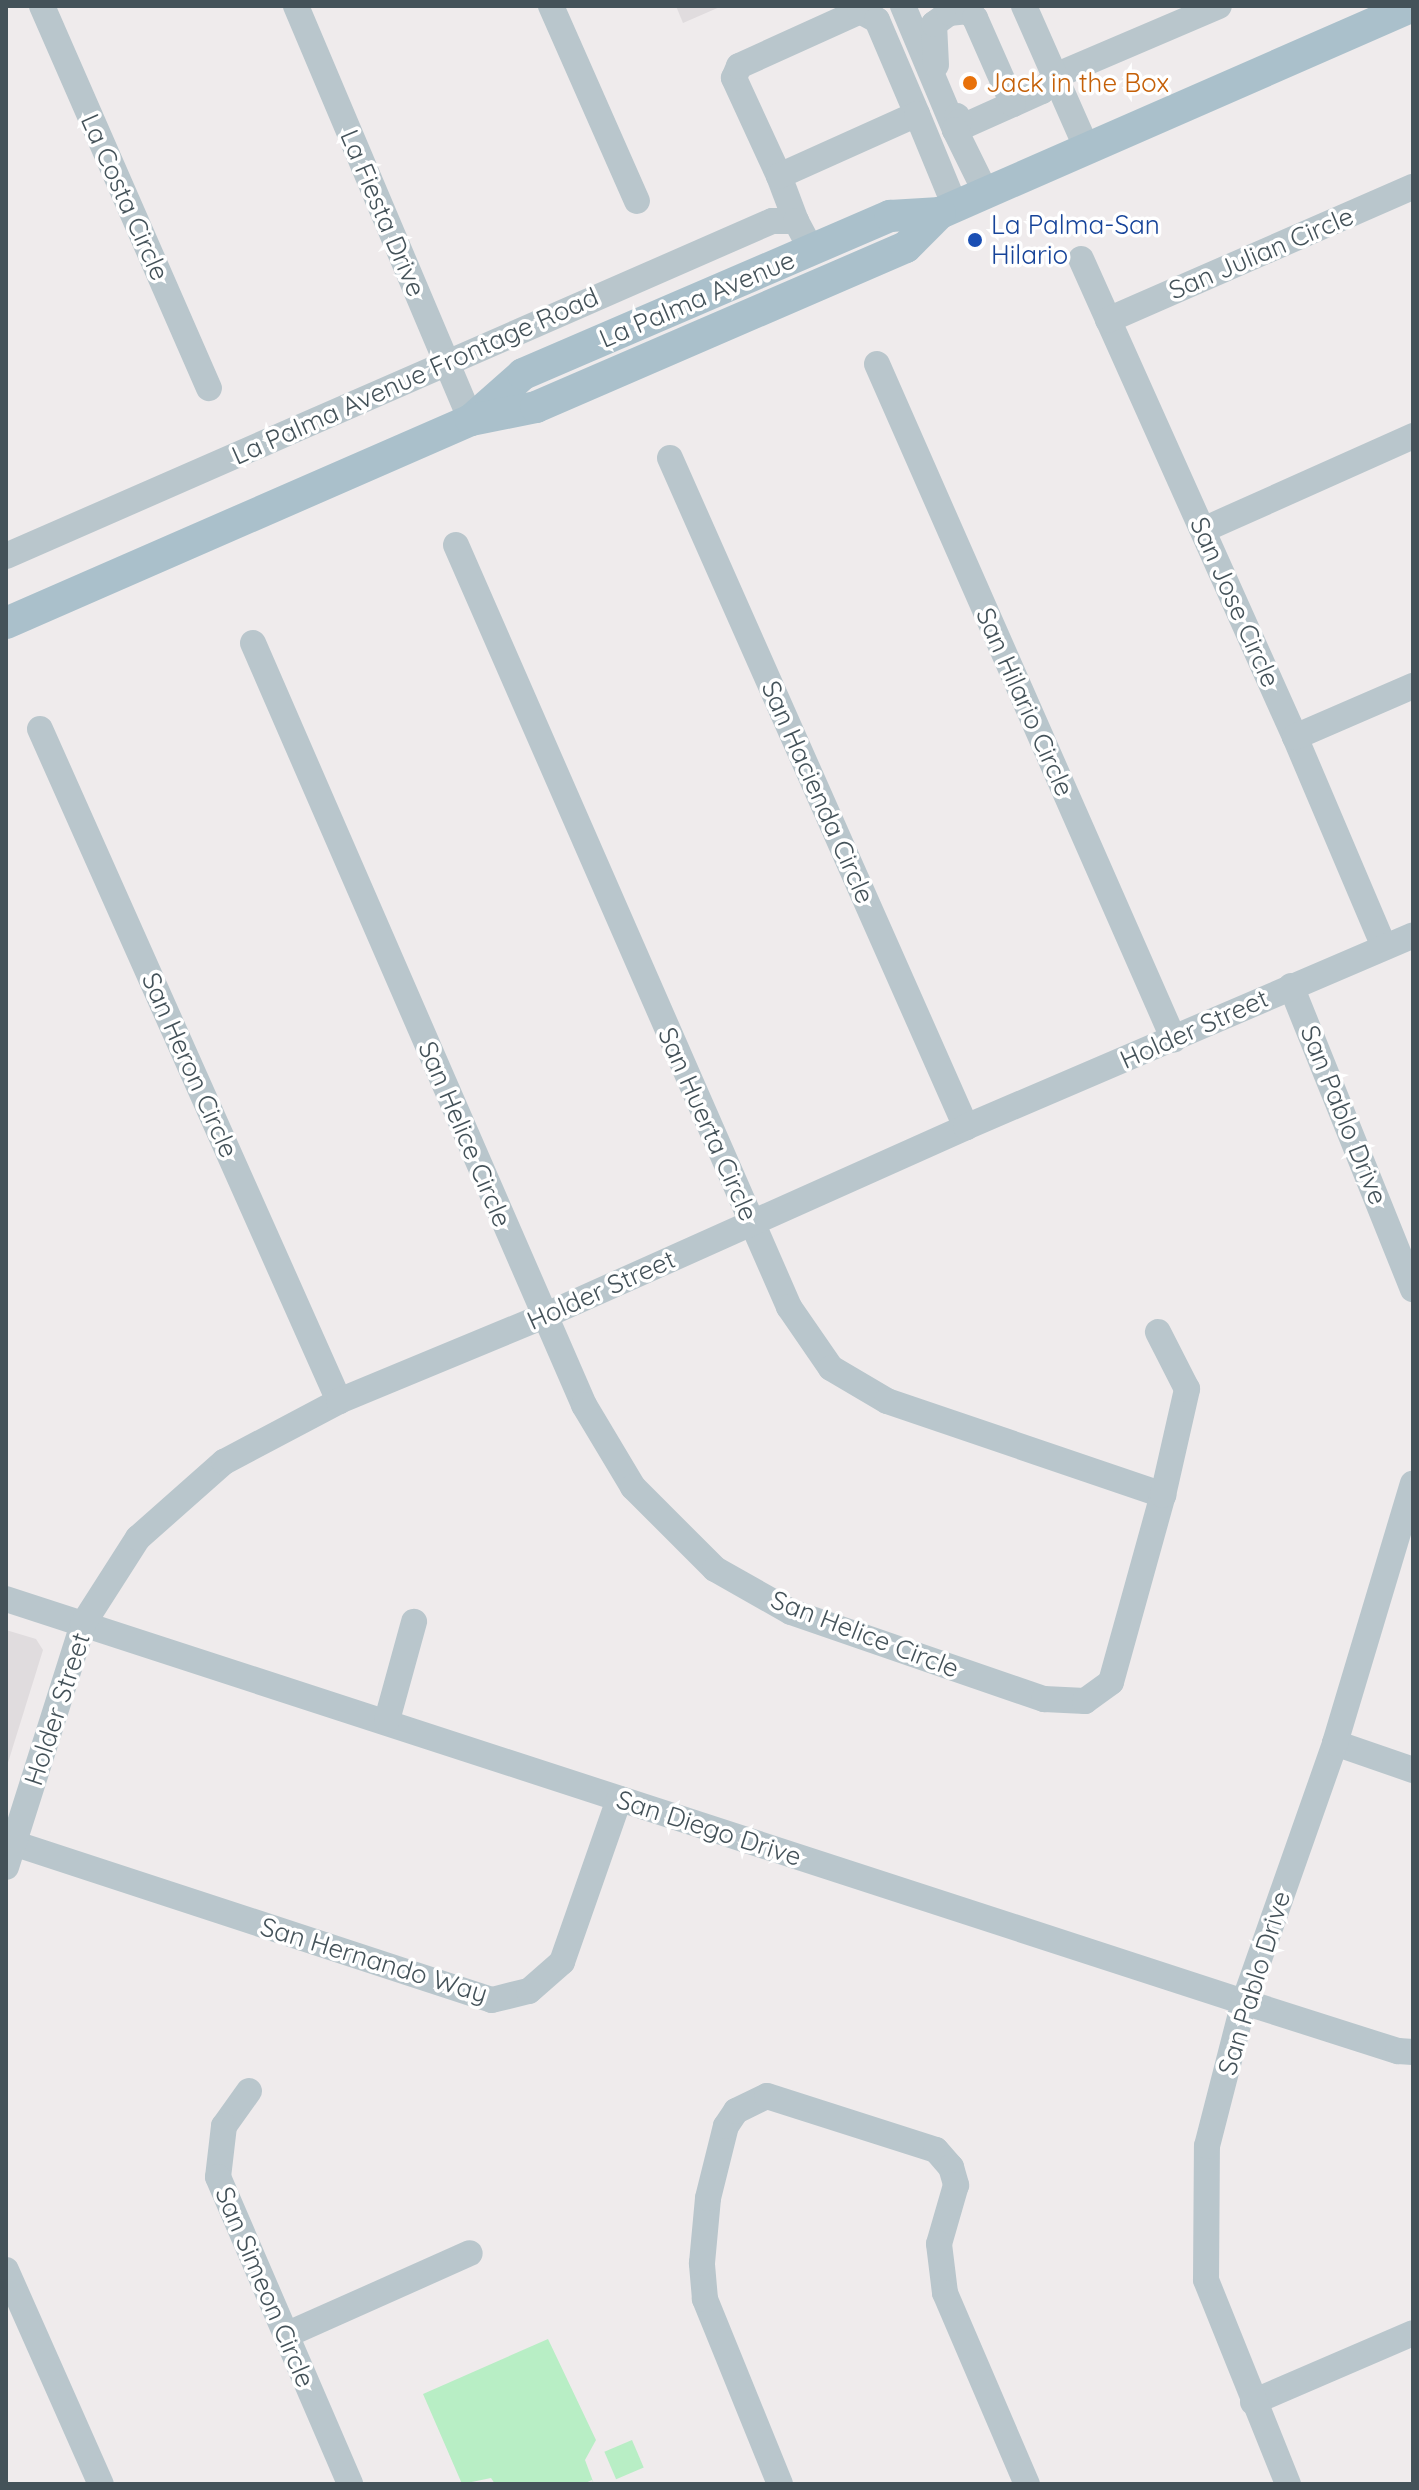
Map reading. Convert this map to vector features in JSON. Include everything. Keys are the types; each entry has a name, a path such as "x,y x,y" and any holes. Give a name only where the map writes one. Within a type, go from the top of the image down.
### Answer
{"main road":[{"name":"La Palma Avenue","path":"471,420 523,374 890,216 948,209 1400,9"},
{"name":"La Palma Avenue","path":"6,623 471,420 536,407 906,247 948,209"}],"street":[{"name":"La Costa Circle","path":"42,6 209,388"},
{"name":"La Fiesta Drive","path":"296,6 471,420"},
{"path":"551,6 637,201"},
{"path":"903,6 955,130 986,193"},
{"path":"1024,6 1087,149"},
{"path":"955,130 1042,91 1055,76 1219,6"},
{"path":"811,249 734,78 739,66 860,11 874,13 917,114 948,209"},
{"path":"955,130 959,122 937,69 932,32 940,17 968,11 975,18 1013,104"},
{"path":"779,176 917,114"},
{"name":"San Julian Circle","path":"1108,320 1413,187"},
{"name":"La Palma Avenue Frontage Road","path":"6,556 772,221 796,221"},
{"name":"San Jose Circle","path":"1081,259 1295,737 1384,947"},
{"name":"San Hilario Circle","path":"877,364 1174,1040"},
{"path":"1203,530 1413,436"},
{"name":"San Hacienda Circle","path":"670,458 966,1127"},
{"name":"San Huerta Circle","path":"456,545 789,1307 831,1368 887,1401 1163,1495"},
{"name":"San Helice Circle","path":"253,643 584,1405 633,1487 715,1569 791,1612 1044,1699 1085,1701 1111,1682 1163,1495 1187,1389 1158,1332"},
{"path":"1295,737 1413,686"},
{"name":"San Heron Circle","path":"40,729 339,1401"},
{"name":"Holder Street","path":"10,1855 83,1624 138,1538 224,1462 339,1401 544,1316 966,1127 1413,935"},
{"name":"San Pablo Drive","path":"1291,986 1413,1289"},
{"name":"San Pablo Drive","path":"1288,2484 1206,2280 1207,2146 1244,2002 1335,1743 1412,1496"},
{"name":"San Diego Drive","path":"6,1599 387,1720 619,1799 1244,2002 1398,2051 1413,2052"},
{"path":"387,1720 414,1622"},
{"path":"1335,1743 1413,1770"},
{"name":"San Hernando Way","path":"10,1855 492,2000 529,1991 562,1962 619,1799"},
{"name":"San Simeon Circle","path":"249,2091 224,2126 218,2177 350,2484"},
{"path":"780,2484 705,2299 702,2263 708,2198 726,2126 736,2111 767,2096 936,2150 951,2167 956,2185 939,2244 945,2293 1027,2484"},
{"path":"286,2335 470,2253"},
{"path":"6,2270 101,2484"},
{"path":"1253,2402 1413,2333"}],"shaded area":[{"path":"676,6 722,6 683,23"},
{"path":"6,1630 36,1639 43,1650 6,1769"}],"green space":[{"path":"548,2339 596,2440 585,2460 594,2484 592,2480 583,2484 495,2484 491,2478 462,2484 423,2394"},
{"path":"632,2440 644,2468 616,2479 604,2452"}],"place":[{"name":"Jack in the Box","path":"970,83"},
{"name":"La Palma-San Hilario","path":"975,240"}]}
